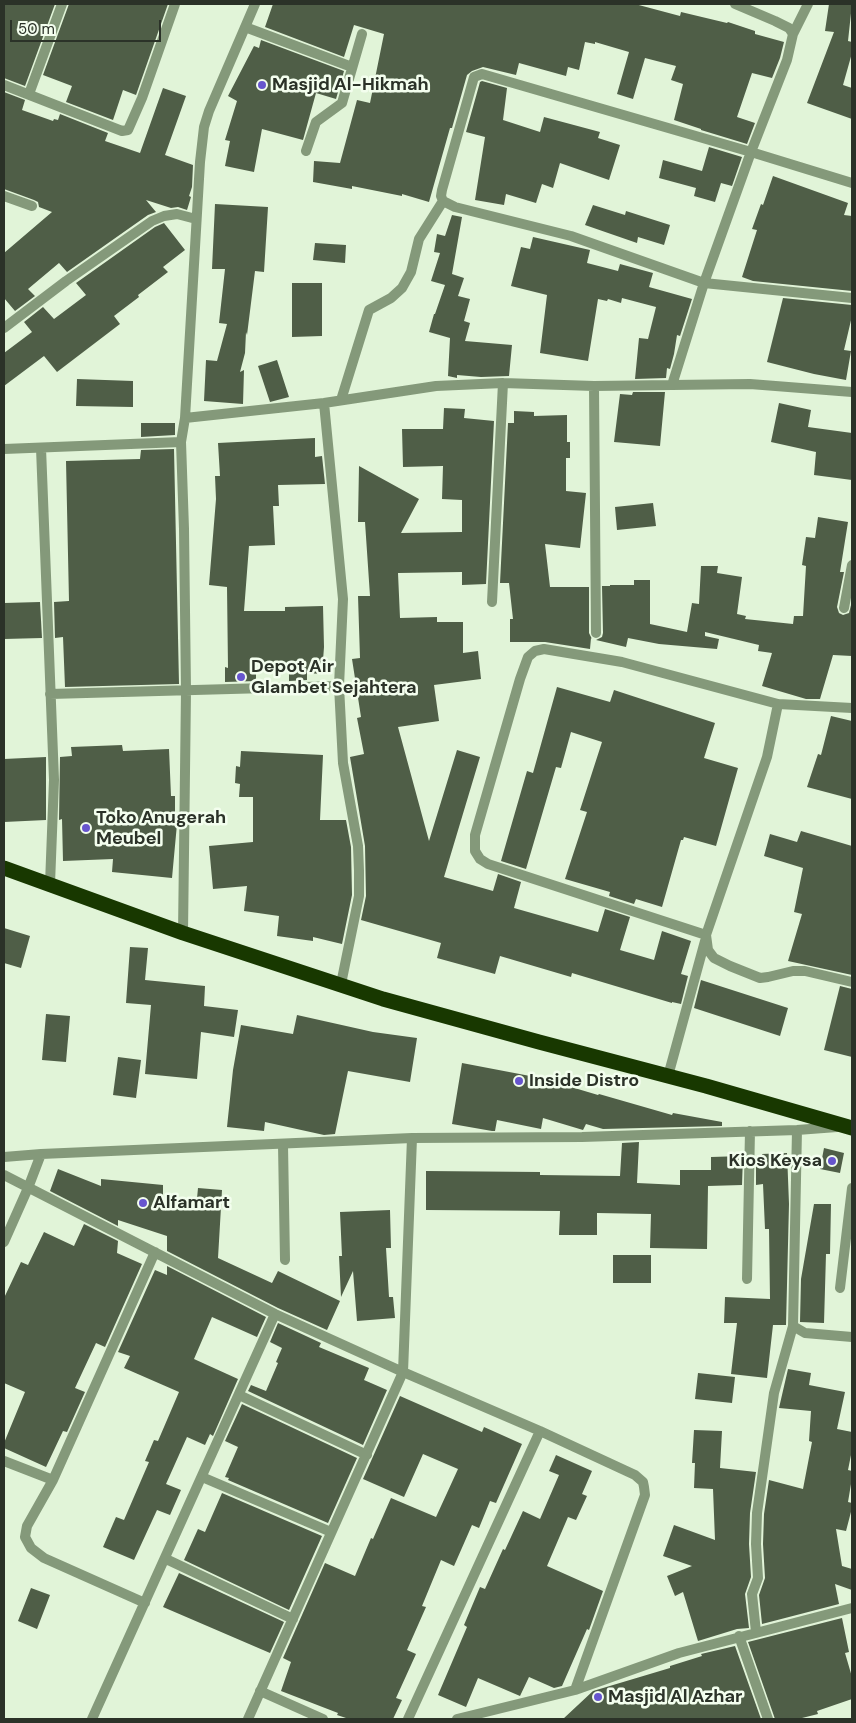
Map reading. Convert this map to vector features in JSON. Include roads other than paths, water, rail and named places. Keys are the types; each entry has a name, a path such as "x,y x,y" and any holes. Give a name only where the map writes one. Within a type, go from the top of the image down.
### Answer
{"highway":[{"path":"4,868 183,933 383,999 668,1076 849,1128"}],"street":[{"path":"29,94 62,4"},
{"path":"4,85 122,131 128,130 142,98 175,4"},
{"path":"183,933 186,691 181,442 185,418 196,219 204,127 209,111 255,4"},
{"path":"735,4 789,28 793,34"},
{"path":"672,385 704,283 751,152 787,60 793,34 808,4"},
{"path":"245,27 352,67"},
{"path":"306,151 316,122 342,103 362,34"},
{"path":"852,183 482,74 474,77 441,196 444,201 455,207 571,236 704,283 852,298"},
{"path":"4,196 32,206"},
{"path":"341,400 368,310 391,298 402,288 411,272 419,239 444,201"},
{"path":"4,328 66,280 152,221 176,214 196,219"},
{"path":"185,418 324,403 436,386 503,383 594,386 750,384 852,392"},
{"path":"492,602 503,383"},
{"path":"594,386 596,632"},
{"path":"324,403 343,599 339,686 343,763 358,846 359,872 359,896 341,984"},
{"path":"4,449 181,442"},
{"path":"42,448 54,780 50,884"},
{"path":"844,608 852,566"},
{"path":"706,935 488,864 480,859 475,851 475,835 528,657 535,651 544,649 622,662 778,704 852,708"},
{"path":"50,694 339,686"},
{"path":"668,1076 706,935 767,757 778,704"},
{"path":"706,935 708,950 714,958 760,978 793,971 805,971 852,982"},
{"path":"4,1157 412,1138 582,1137 849,1128"},
{"path":"756,1632 752,1594 758,1578 757,1513 774,1393 793,1326 797,1130"},
{"path":"747,1279 750,1131"},
{"path":"248,1719 403,1372 412,1138"},
{"path":"283,1145 285,1260"},
{"path":"4,1242 41,1154"},
{"path":"4,1175 275,1314 540,1431 635,1475 643,1482 645,1495 575,1690"},
{"path":"840,1288 852,1188"},
{"path":"145,1603 44,1558 31,1548 25,1537 26,1526 53,1480 156,1252"},
{"path":"92,1719 275,1314"},
{"path":"793,1326 805,1332 852,1337"},
{"path":"239,1395 367,1456"},
{"path":"408,1719 540,1431"},
{"path":"4,1461 53,1480"},
{"path":"202,1478 331,1532"},
{"path":"166,1558 294,1619"},
{"path":"456,1719 575,1690 679,1653 852,1608"},
{"path":"739,1636 768,1719"},
{"path":"260,1691 323,1719"}],"place":[{"name":"Masjid Al-Hikmah","path":"262,85"},
{"name":"Depot Air Glambet Sejahtera","path":"241,677"},
{"name":"Toko Anugerah Meubel","path":"86,828"},
{"name":"Inside Distro","path":"519,1081"},
{"name":"Kios Keysa","path":"832,1161"},
{"name":"Alfamart","path":"143,1203"},
{"name":"Masjid Al Azhar","path":"598,1697"}]}
